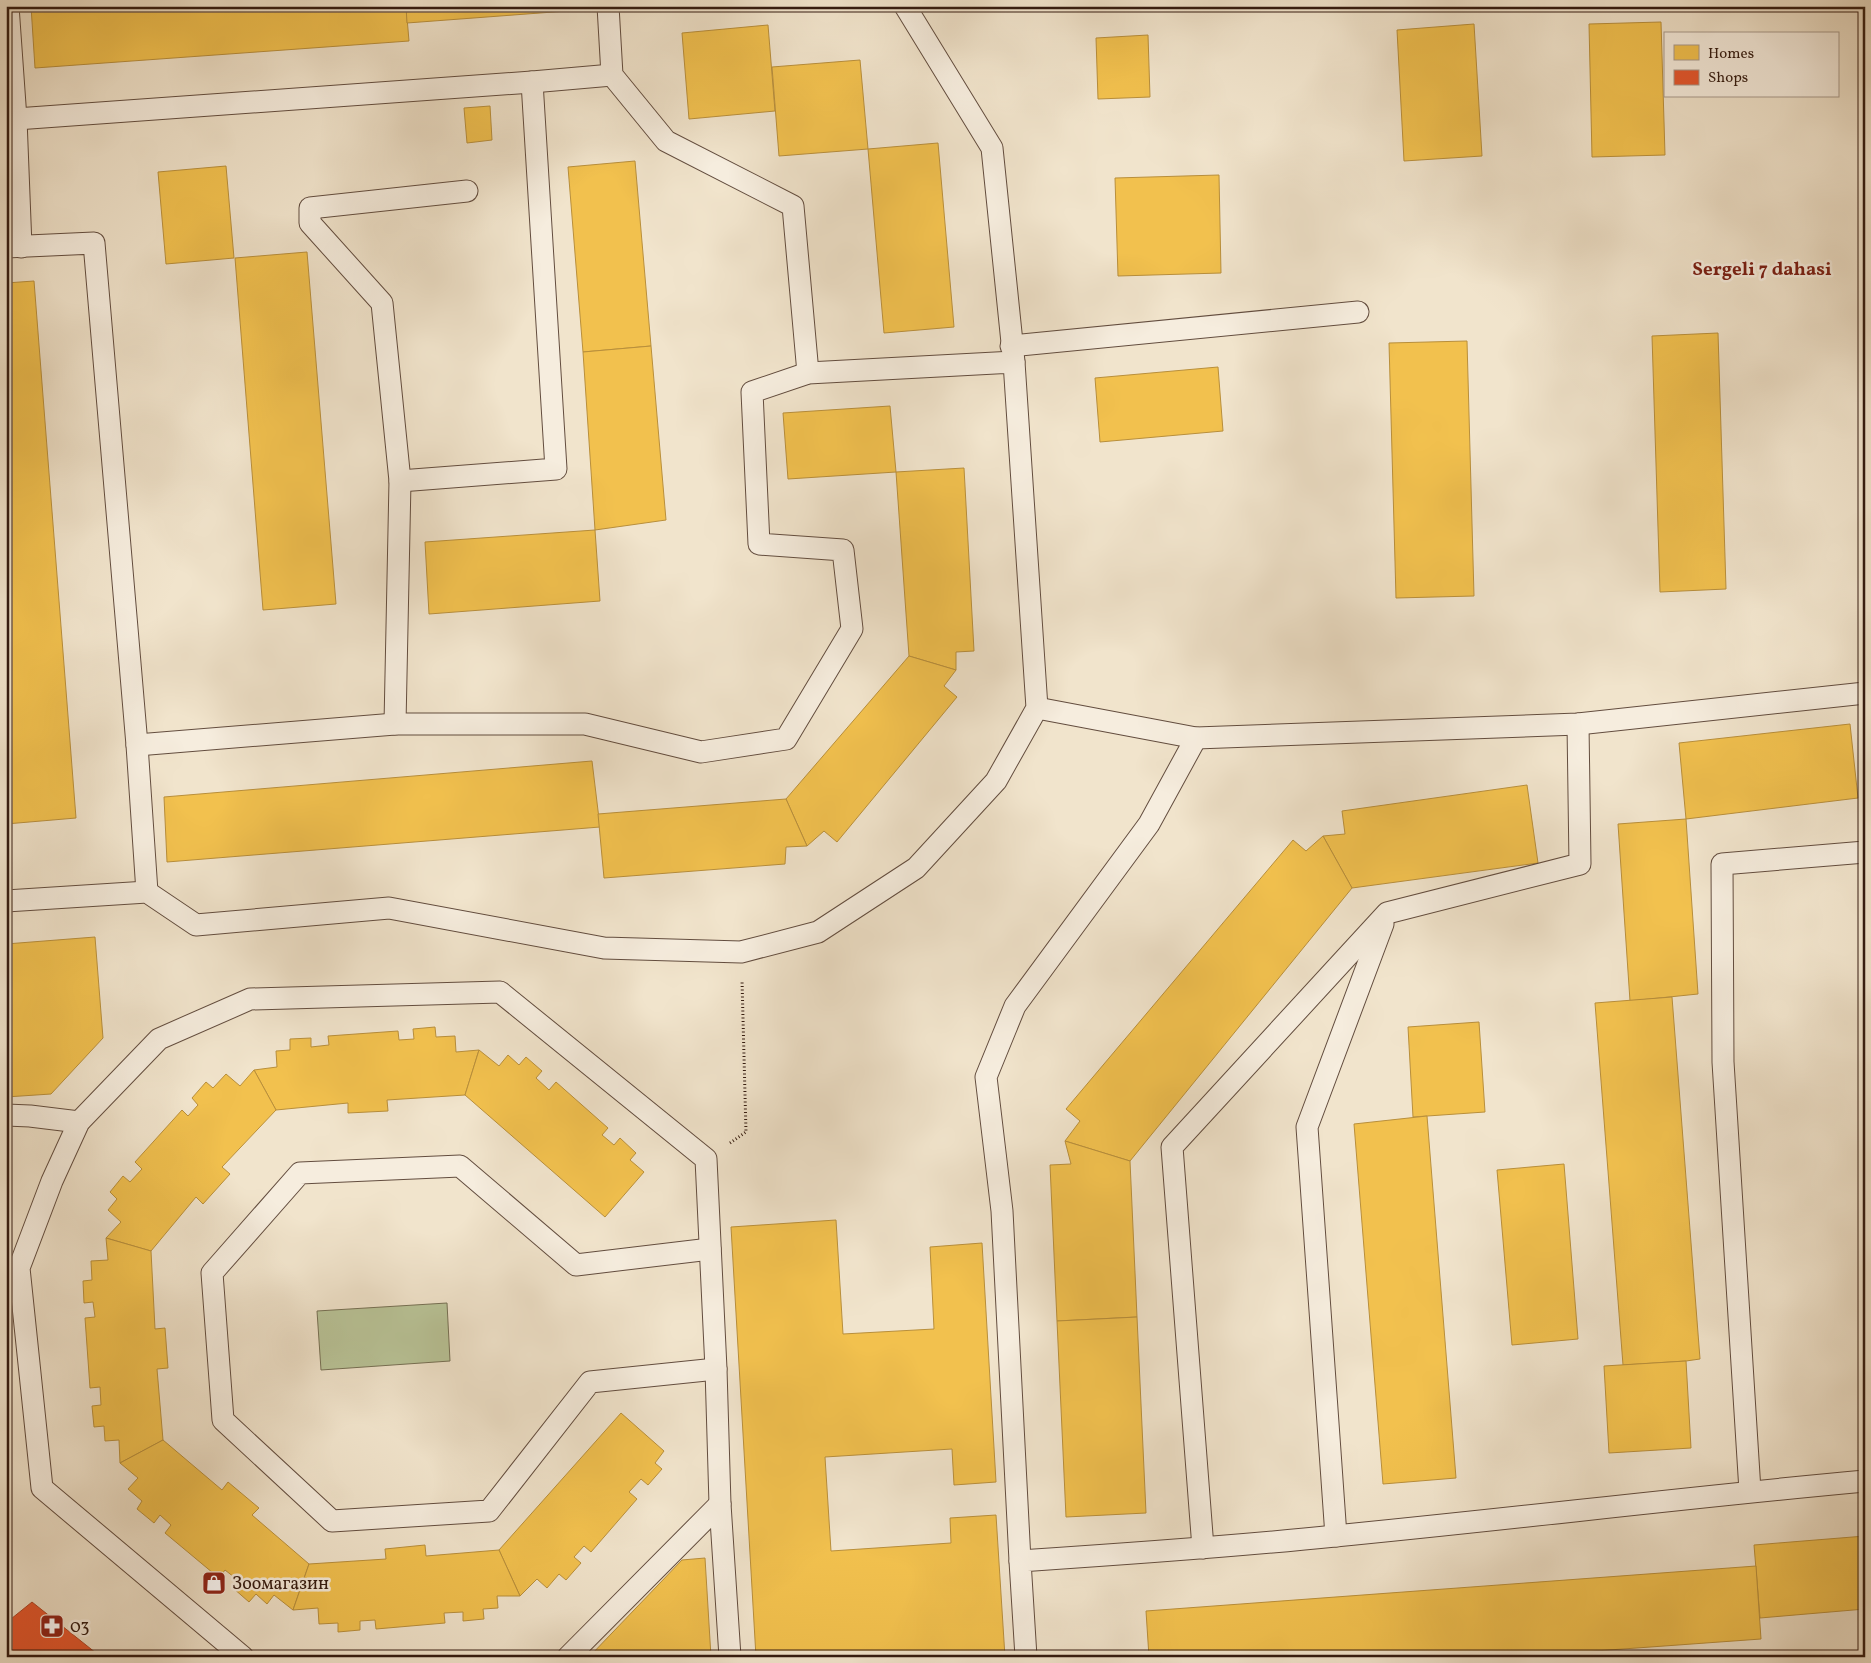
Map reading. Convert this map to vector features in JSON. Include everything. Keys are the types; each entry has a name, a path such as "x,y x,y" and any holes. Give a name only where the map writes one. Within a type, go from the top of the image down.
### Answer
{"lane":[{"path":"8,6 16,119 14,247 94,243 137,745 147,892"},
{"path":"608,6 612,74 666,141 793,206 808,373"},
{"path":"6,902 147,892 196,925 389,908 604,948 741,952 818,932 916,868 996,781 1037,708 1013,354 992,148 905,6"},
{"path":"16,119 532,82 612,74"},
{"path":"400,480 556,469 532,82"},
{"path":"395,724 400,480 382,303 310,223 310,208 467,191"},
{"path":"137,745 395,724 585,724 702,752 786,739 852,629 843,550 760,544 752,392 808,373 1013,354 1358,312"},
{"path":"1037,708 1196,738 1578,724 1865,693"},
{"path":"1203,1548 1172,1147 1387,913 1580,864 1578,724"},
{"path":"1026,1657 1002,1211 986,1077 1015,1006 1149,824 1196,738"},
{"path":"1750,1491 1723,1062 1722,864 1865,852"},
{"path":"1336,1536 1307,1127 1387,913"},
{"path":"243,1657 42,1488 19,1268 52,1182 79,1122 159,1039 250,999 500,992 706,1159 720,1504 730,1657"},
{"path":"6,1115 79,1122"},
{"path":"710,1249 576,1265 460,1166 320,1172 300,1173 212,1273 223,1420 332,1521 489,1510 590,1382 716,1369"},
{"path":"1020,1562 1336,1536 1750,1491 1865,1481"},
{"path":"568,1657 720,1504"}],"path":[{"path":"706,1159 746,1132 741,952"}],"green space":[{"path":"447,1303 450,1361 321,1370 317,1311"}],"building: Homes":[{"path":"31,6 406,6 409,41 35,68"},
{"path":"406,6 593,6 593,9 407,23"},
{"path":"1661,22 1665,155 1592,157 1589,24"},
{"path":"1474,24 1482,156 1404,161 1397,30"},
{"path":"768,25 775,111 689,119 682,33"},
{"path":"1148,35 1150,97 1098,99 1096,38"},
{"path":"860,60 868,149 779,156 772,67"},
{"path":"490,106 492,140 467,143 464,108"},
{"path":"938,143 954,327 884,333 868,149"},
{"path":"635,161 651,346 583,352 568,167"},
{"path":"226,166 234,258 166,264 158,172"},
{"path":"1219,175 1221,273 1118,276 1115,178"},
{"path":"307,252 336,604 263,610 235,258"},
{"path":"34,281 76,818 6,824 6,283"},
{"path":"1718,333 1726,589 1660,592 1652,336"},
{"path":"1467,341 1474,596 1396,598 1389,343"},
{"path":"651,346 666,520 595,530 583,352"},
{"path":"1218,367 1223,431 1100,442 1095,378"},
{"path":"890,406 896,472 788,479 783,413"},
{"path":"964,468 974,651 956,652 956,670 909,656 896,472"},
{"path":"595,530 600,601 429,614 425,542"},
{"path":"909,656 956,670 944,686 957,697 837,842 824,831 807,846 786,799"},
{"path":"1850,724 1858,798 1686,819 1679,743"},
{"path":"592,761 600,827 167,862 164,797"},
{"path":"1527,785 1538,863 1352,888 1323,836 1345,834 1342,811"},
{"path":"786,799 807,846 786,847 785,864 604,878 598,814"},
{"path":"1686,819 1698,994 1630,1001 1618,824"},
{"path":"1323,836 1352,888 1130,1161 1065,1141 1080,1121 1066,1109 1293,840 1306,851"},
{"path":"95,937 103,1038 51,1094 6,1097 6,944"},
{"path":"1672,997 1700,1359 1623,1365 1595,1003"},
{"path":"1479,1022 1485,1112 1413,1117 1408,1027"},
{"path":"435,1027 436,1037 455,1036 456,1052 479,1050 465,1095 387,1100 388,1111 348,1113 348,1103 276,1110 254,1070 277,1067 276,1051 290,1050 290,1039 311,1038 311,1047 329,1045 328,1036 398,1031 399,1040 414,1039 413,1029"},
{"path":"479,1050 499,1066 508,1055 519,1065 526,1057 542,1071 536,1078 549,1090 556,1082 608,1128 602,1135 614,1145 620,1138 636,1153 630,1160 644,1172 605,1217 465,1095"},
{"path":"254,1070 276,1110 222,1167 230,1174 203,1204 196,1197 151,1251 106,1238 121,1222 108,1210 117,1199 110,1192 123,1176 130,1182 142,1169 135,1162 182,1110 188,1116 198,1105 192,1098 206,1082 213,1088 226,1074 240,1086"},
{"path":"1427,1116 1456,1478 1383,1484 1354,1124"},
{"path":"1065,1141 1130,1161 1137,1317 1057,1321 1050,1165 1071,1164"},
{"path":"1564,1164 1578,1339 1512,1345 1497,1170"},
{"path":"836,1220 843,1334 934,1329 930,1247 982,1243 996,1482 954,1485 952,1449 825,1457 831,1551 951,1543 950,1518 996,1515 1005,1657 756,1657 731,1227"},
{"path":"106,1238 151,1251 155,1329 165,1328 168,1368 157,1369 163,1440 120,1463 119,1440 105,1441 104,1426 94,1427 92,1406 101,1405 100,1387 90,1388 85,1318 95,1317 93,1302 84,1303 83,1281 92,1280 91,1261 108,1260"},
{"path":"1137,1317 1146,1513 1066,1517 1057,1321"},
{"path":"1686,1361 1691,1448 1609,1453 1604,1366"},
{"path":"621,1413 664,1451 655,1463 662,1469 648,1485 641,1479 629,1492 637,1499 591,1552 584,1546 574,1557 581,1563 566,1580 559,1574 547,1588 537,1579 520,1596 499,1550"},
{"path":"163,1440 222,1490 228,1482 259,1508 252,1515 309,1564 293,1610 274,1595 267,1604 256,1594 249,1602 233,1588 239,1581 225,1570 219,1578 165,1533 171,1525 160,1515 154,1523 137,1509 142,1501 128,1489 138,1478 120,1463"},
{"path":"1865,1536 1865,1609 1760,1618 1754,1545"},
{"path":"425,1545 426,1556 499,1550 520,1596 497,1596 498,1608 483,1609 484,1619 463,1621 463,1612 444,1613 445,1623 376,1629 375,1620 360,1621 360,1630 338,1632 338,1623 319,1624 318,1608 293,1610 309,1564 386,1559 385,1549"},
{"path":"705,1558 711,1657 589,1657 682,1560"},
{"path":"1756,1566 1761,1639 1512,1657 1149,1657 1146,1611"}],"building: Shops":[{"path":"32,1602 101,1657 6,1657 6,1623"}],"place":[{"name":"Зоомагазин","path":"214,1583"},
{"name":"03","path":"52,1626"}],"district":[{"name":"Sergeli 7 dahasi","path":"1762,268"}]}
